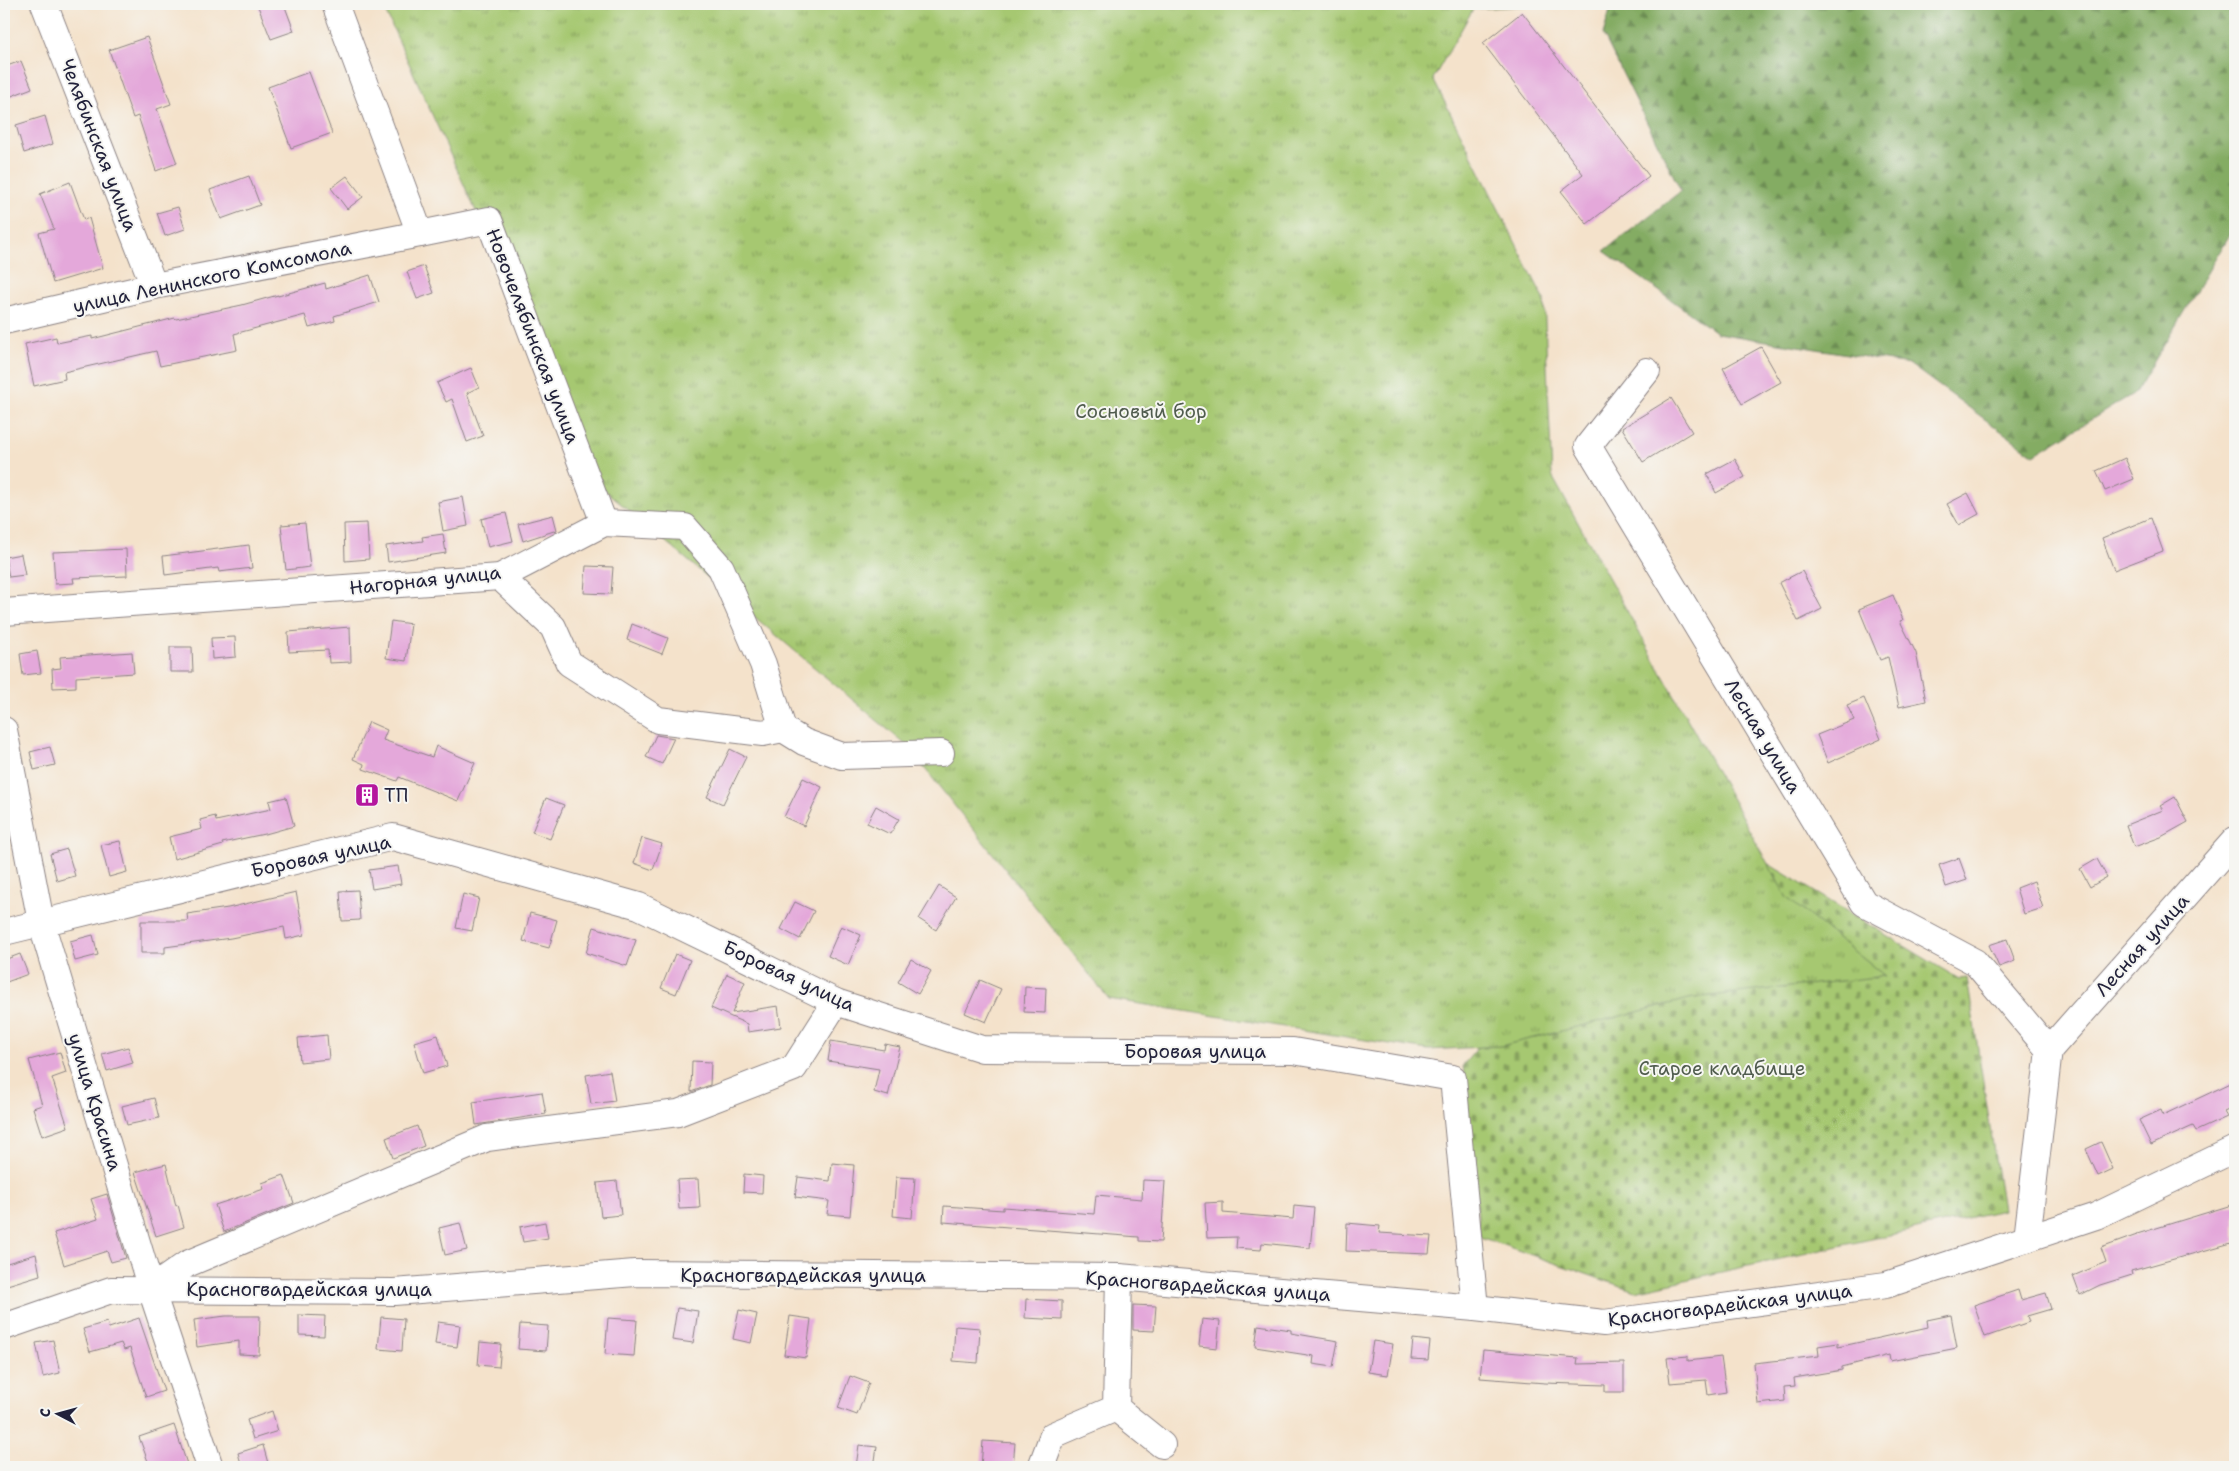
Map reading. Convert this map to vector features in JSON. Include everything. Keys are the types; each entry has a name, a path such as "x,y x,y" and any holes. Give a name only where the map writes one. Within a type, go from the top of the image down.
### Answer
{"street":[{"name":"Челябинская улица","path":"44,4 154,286"},
{"path":"335,4 420,234"},
{"name":"Новочелябинская улица","path":"420,234 489,220 604,523"},
{"name":"улица Ленинского Комсомола","path":"4,321 154,286 420,234"},
{"name":"Лесная улица","path":"1647,370 1588,446 1864,903 1975,962 2049,1050 2235,840"},
{"path":"604,523 685,527 720,568 763,664 783,729 804,742 842,756 941,753"},
{"name":"Нагорная улица","path":"4,612 500,577 604,523"},
{"path":"500,577 554,627 568,663 658,720 763,733 783,729"},
{"name":"улица Красина","path":"4,730 41,922 152,1289 210,1467"},
{"name":"Боровая улица","path":"4,932 393,837 639,906 836,1002 982,1049 1293,1052 1453,1078 1475,1308"},
{"name":"Красногвардейская улица","path":"152,1289 187,1264 487,1138 678,1113 794,1068 836,1002"},
{"path":"2026,1239 2049,1050"},
{"name":"Красногвардейская улица","path":"4,1327 111,1290 394,1292 635,1273 1119,1277 1475,1308 1604,1323 1886,1285 2096,1216 2235,1149"},
{"path":"1116,1408 1119,1277"},
{"path":"1116,1408 1162,1445"},
{"path":"1042,1467 1053,1435 1116,1408"}],"green space":[{"name":"Сосновый бор","path":"382,4 1556,4 1473,9 1433,79 1544,299 1552,476 1787,898 1885,976 1693,998 1501,1046 1428,1050 1109,999 906,745 601,487"},
{"path":"1612,4 2235,4 2235,226 2136,392 2034,455 1909,364 1717,333 1604,251 1681,191 1603,34"},
{"name":"Старое кладбище","path":"1679,810 1959,979 1967,978 2003,1210 1635,1291 1480,1237 1463,1065"}],"building":[{"path":"257,4 284,4 294,31 271,39"},
{"path":"1522,12 1649,176 1587,224 1561,191 1583,174 1483,43"},
{"path":"147,37 171,104 157,109 177,163 156,171 138,116 133,118 109,50"},
{"path":"21,61 32,88 4,99 4,67"},
{"path":"309,72 332,133 291,148 268,87"},
{"path":"45,116 53,144 24,153 16,125"},
{"path":"249,176 260,205 221,219 210,190"},
{"path":"347,176 363,197 347,209 331,188"},
{"path":"70,182 84,220 89,218 103,268 53,283 39,233 54,229 40,194"},
{"path":"178,207 185,229 165,236 157,213"},
{"path":"424,266 434,293 417,299 407,272"},
{"path":"370,275 379,302 334,316 335,321 309,328 305,315 234,334 237,350 160,366 156,351 64,372 65,379 34,386 25,344 56,337 57,343 92,336 92,339 175,318 242,305 325,283 326,289"},
{"path":"1761,347 1781,382 1742,404 1723,368"},
{"path":"471,368 479,387 467,393 483,436 467,442 452,399 446,402 437,383"},
{"path":"1671,398 1692,432 1643,462 1622,428"},
{"path":"2125,458 2134,479 2105,491 2096,471"},
{"path":"1735,459 1745,477 1716,493 1707,474"},
{"path":"1968,493 1979,514 1959,525 1947,504"},
{"path":"463,497 468,526 443,531 438,502"},
{"path":"506,513 513,541 488,547 481,519"},
{"path":"553,515 557,530 523,541 518,524"},
{"path":"2151,518 2163,551 2114,570 2102,538"},
{"path":"305,523 310,567 286,570 281,525"},
{"path":"367,523 369,559 345,561 344,524"},
{"path":"443,534 446,553 388,562 386,546 423,541 422,537"},
{"path":"249,545 252,568 219,572 218,568 165,575 163,556"},
{"path":"126,549 127,576 73,578 74,583 55,584 53,552"},
{"path":"21,554 25,575 9,577 5,557"},
{"path":"586,566 613,567 611,594 584,593"},
{"path":"1802,571 1822,609 1798,621 1779,583"},
{"path":"1893,595 1903,620 1900,621 1916,653 1926,701 1899,707 1888,657 1880,660 1859,609"},
{"path":"391,621 411,624 406,661 386,658"},
{"path":"632,624 668,638 662,654 627,640"},
{"path":"350,627 351,662 329,663 328,650 289,652 288,632"},
{"path":"235,637 236,657 212,659 211,638"},
{"path":"170,647 192,647 193,672 170,672"},
{"path":"37,651 41,673 23,675 20,654"},
{"path":"132,652 134,673 76,677 76,687 53,688 52,669 61,668 60,657"},
{"path":"1864,698 1881,739 1828,763 1817,735 1854,720 1847,705"},
{"path":"369,722 387,730 383,740 432,757 436,746 475,763 458,801 399,777 397,781 363,769 364,764 353,759"},
{"path":"656,735 674,738 662,764 646,757"},
{"path":"50,747 55,765 34,770 30,752"},
{"path":"730,749 746,757 723,804 707,797"},
{"path":"803,778 822,787 804,826 784,817"},
{"path":"286,797 294,826 222,843 223,845 174,859 169,837 202,829 200,820 215,816 216,821 271,809 269,801"},
{"path":"2175,797 2188,822 2161,837 2134,847 2126,825 2163,810 2160,806"},
{"path":"546,798 564,805 550,839 532,832"},
{"path":"876,806 899,819 890,834 867,823"},
{"path":"642,838 662,844 653,870 634,863"},
{"path":"120,841 127,872 109,877 101,845"},
{"path":"67,849 75,876 57,881 50,854"},
{"path":"1959,858 1967,880 1946,887 1939,865"},
{"path":"2097,859 2107,877 2090,887 2080,869"},
{"path":"398,866 401,884 372,889 369,870"},
{"path":"2034,881 2043,908 2024,914 2016,888"},
{"path":"939,886 956,897 936,930 919,919"},
{"path":"358,890 360,920 342,921 340,891"},
{"path":"296,892 304,935 286,939 284,927 231,938 165,947 165,953 141,953 141,921 188,921 187,914 228,908"},
{"path":"463,894 479,898 472,931 456,928"},
{"path":"795,902 814,911 800,939 781,929"},
{"path":"530,913 557,920 549,948 523,941"},
{"path":"841,926 861,935 848,965 828,956"},
{"path":"594,927 636,940 627,966 586,953"},
{"path":"93,935 98,955 75,961 70,941"},
{"path":"2007,939 2015,961 1999,967 1989,945"},
{"path":"20,954 28,974 4,983 4,960"},
{"path":"675,954 690,960 676,994 661,988"},
{"path":"911,959 931,971 918,994 898,982"},
{"path":"727,974 745,982 732,1013 778,1006 781,1027 748,1032 747,1024 711,1008"},
{"path":"980,980 1001,989 986,1022 965,1013"},
{"path":"1025,987 1046,988 1045,1013 1024,1012"},
{"path":"327,1035 329,1059 300,1062 298,1038"},
{"path":"438,1035 447,1066 423,1073 414,1042"},
{"path":"831,1041 884,1050 885,1044 900,1047 888,1096 874,1092 879,1069 828,1061"},
{"path":"128,1047 133,1063 107,1071 102,1054"},
{"path":"60,1052 66,1073 52,1078 68,1127 42,1136 33,1108 42,1105 29,1060"},
{"path":"692,1061 711,1062 710,1085 691,1092"},
{"path":"610,1071 615,1101 591,1104 586,1075"},
{"path":"2235,1081 2235,1107 2224,1112 2227,1117 2196,1131 2193,1126 2151,1145 2139,1120 2161,1110 2163,1115"},
{"path":"542,1092 546,1114 476,1125 473,1102"},
{"path":"154,1098 159,1118 127,1125 122,1106"},
{"path":"417,1126 424,1146 393,1158 386,1138"},
{"path":"2101,1142 2113,1169 2098,1176 2086,1149"},
{"path":"832,1163 854,1165 850,1216 827,1214 829,1201 795,1197 798,1177 830,1181"},
{"path":"166,1164 176,1206 178,1205 184,1227 156,1236 135,1172"},
{"path":"744,1174 763,1176 762,1193 743,1192"},
{"path":"284,1175 294,1203 224,1232 215,1205 264,1189 262,1183"},
{"path":"896,1177 915,1178 912,1218 893,1216"},
{"path":"698,1179 700,1208 679,1209 677,1180"},
{"path":"1143,1180 1165,1181 1161,1242 1139,1241 1139,1237 943,1222 944,1206 1003,1210 1003,1207 1094,1214 1096,1195 1142,1199"},
{"path":"617,1181 621,1215 601,1217 597,1183"},
{"path":"107,1194 126,1258 111,1262 107,1251 64,1265 54,1233 98,1219 91,1199"},
{"path":"1223,1202 1223,1213 1293,1219 1294,1206 1314,1208 1310,1248 1262,1243 1261,1250 1236,1248 1237,1237 1207,1238 1205,1203"},
{"path":"2235,1204 2235,1242 2131,1271 2132,1275 2100,1285 2080,1295 2073,1276 2106,1262 2101,1248 2137,1234"},
{"path":"545,1222 548,1238 523,1242 520,1227"},
{"path":"460,1223 467,1250 445,1255 439,1228"},
{"path":"1347,1223 1380,1226 1379,1233 1431,1236 1429,1254 1346,1251"},
{"path":"36,1254 40,1275 4,1286 4,1264"},
{"path":"2018,1290 2021,1300 2046,1293 2051,1309 2027,1316 2029,1322 1985,1337 1974,1305"},
{"path":"1026,1299 1062,1301 1062,1320 1025,1318"},
{"path":"1133,1305 1156,1306 1154,1331 1133,1330"},
{"path":"677,1308 698,1311 693,1343 672,1340"},
{"path":"739,1310 757,1314 751,1343 733,1339"},
{"path":"299,1315 325,1316 324,1336 299,1335"},
{"path":"1951,1315 1957,1348 1890,1361 1889,1355 1842,1367 1842,1370 1794,1378 1795,1386 1784,1387 1785,1401 1758,1404 1754,1363 1819,1356 1818,1346 1838,1343 1838,1347 1928,1327 1927,1320"},
{"path":"226,1316 260,1316 259,1355 239,1354 239,1341 197,1347 194,1320"},
{"path":"790,1316 811,1319 806,1358 784,1355"},
{"path":"381,1317 404,1319 402,1351 378,1349"},
{"path":"139,1318 164,1391 146,1397 130,1348 124,1350 121,1343 90,1352 83,1329 107,1322 109,1328"},
{"path":"608,1318 637,1320 634,1356 605,1354"},
{"path":"1202,1319 1220,1321 1217,1348 1199,1346"},
{"path":"438,1322 460,1325 457,1347 435,1344"},
{"path":"520,1324 548,1326 546,1351 518,1349"},
{"path":"1258,1325 1291,1330 1291,1333 1338,1341 1333,1367 1313,1364 1314,1356 1255,1347"},
{"path":"955,1326 980,1328 978,1363 953,1361"},
{"path":"1413,1339 1430,1341 1428,1360 1411,1359"},
{"path":"53,1340 60,1373 43,1377 36,1343"},
{"path":"1373,1341 1393,1344 1388,1375 1368,1372"},
{"path":"480,1342 501,1344 499,1367 478,1365"},
{"path":"1483,1350 1578,1358 1577,1364 1624,1363 1624,1392 1605,1392 1605,1385 1480,1378"},
{"path":"1688,1356 1688,1361 1721,1357 1726,1392 1708,1395 1706,1380 1670,1383 1667,1358"},
{"path":"850,1376 869,1383 857,1415 838,1408"},
{"path":"272,1411 278,1431 253,1439 247,1420"},
{"path":"174,1425 188,1467 150,1467 139,1437"},
{"path":"983,1441 1015,1443 1013,1467 981,1467"},
{"path":"263,1445 269,1467 242,1467 238,1453"},
{"path":"859,1445 877,1447 874,1467 856,1467"}],"place":[{"name":"ТП","path":"367,795"}]}
